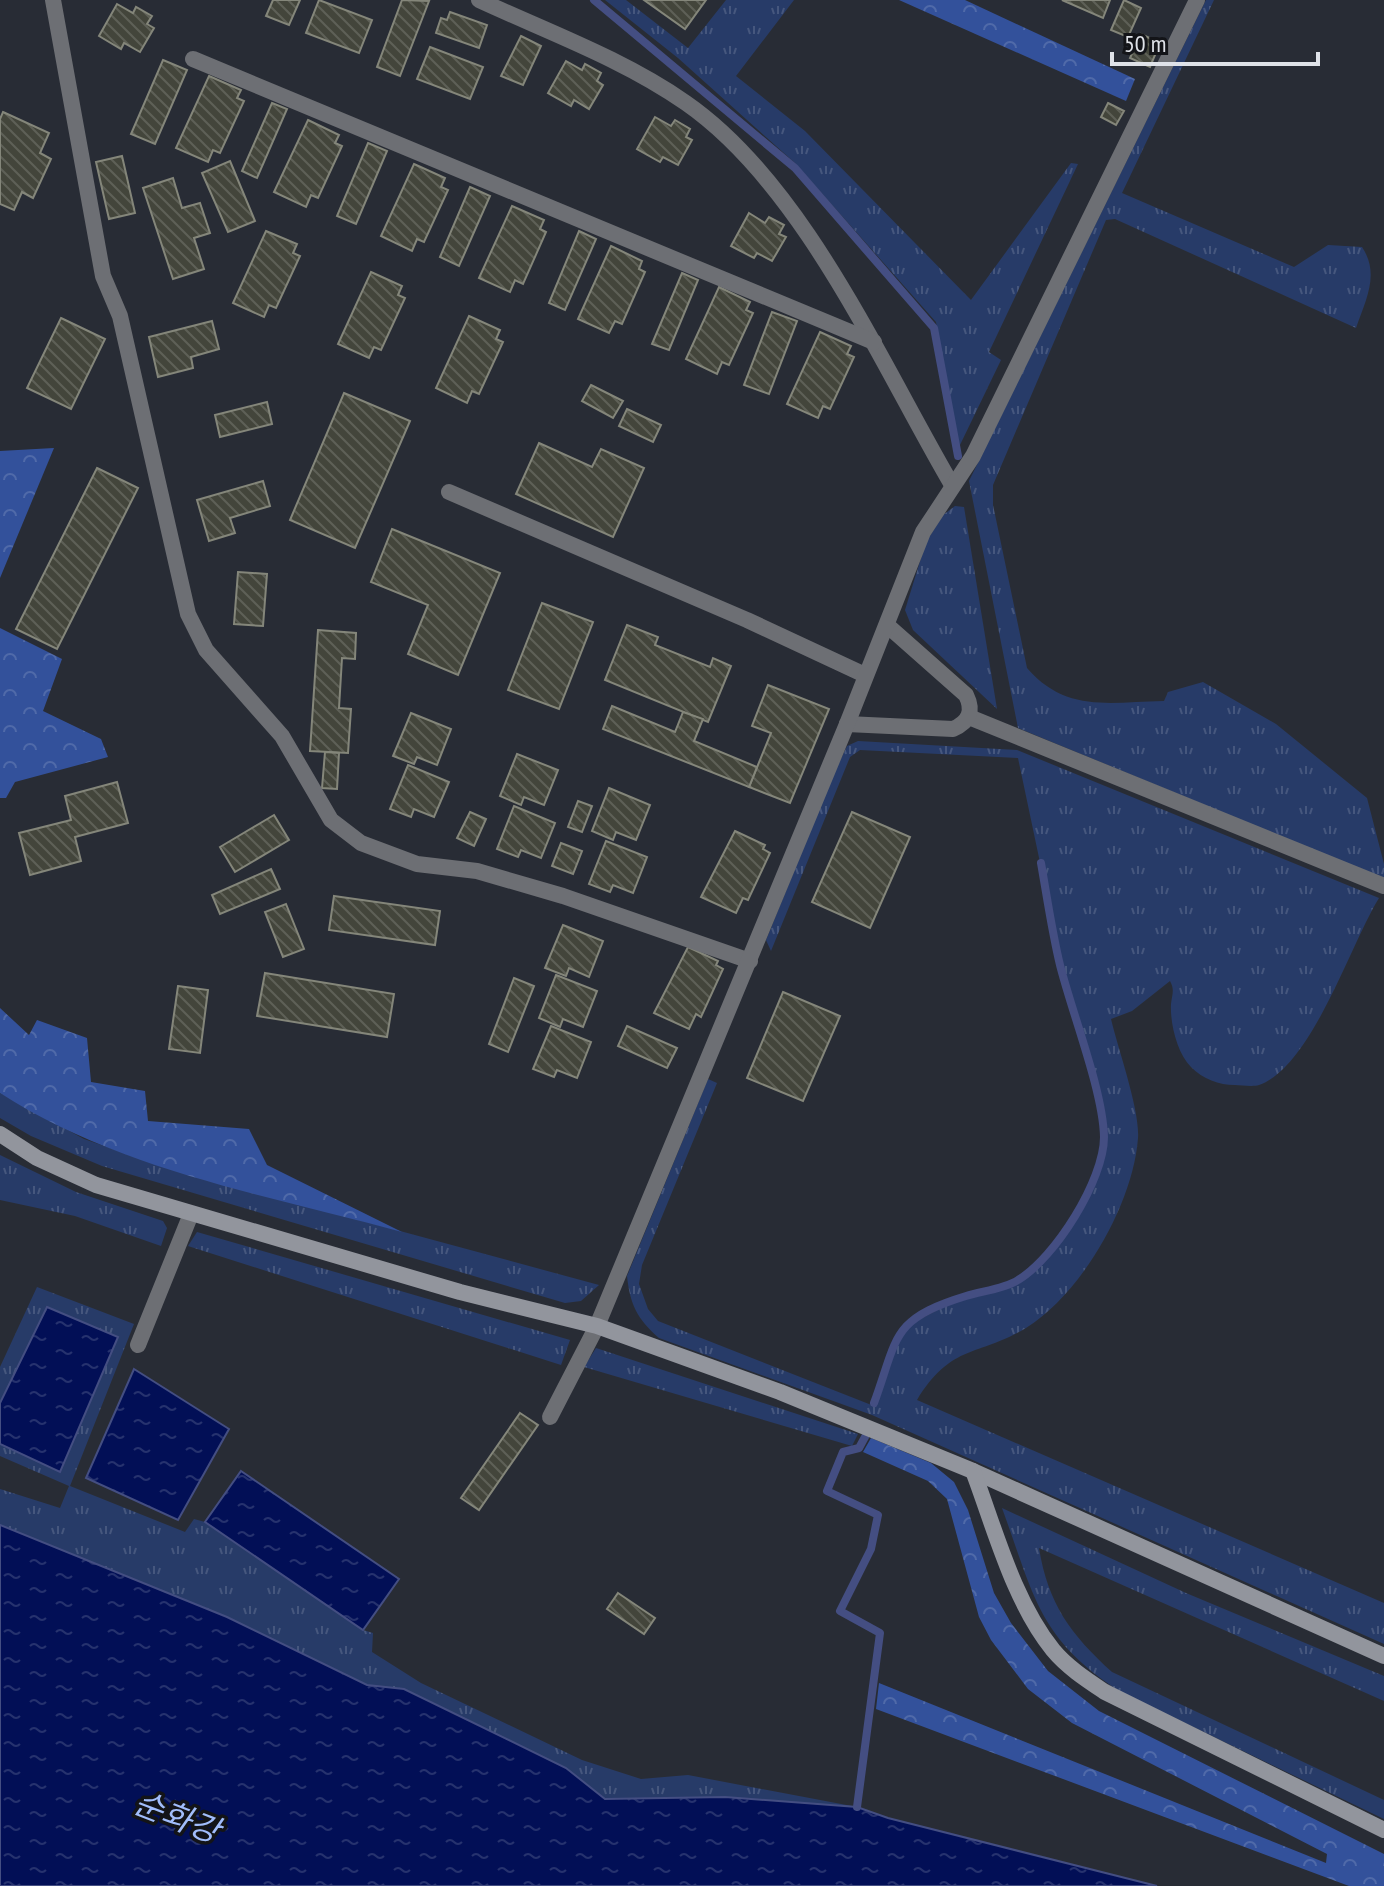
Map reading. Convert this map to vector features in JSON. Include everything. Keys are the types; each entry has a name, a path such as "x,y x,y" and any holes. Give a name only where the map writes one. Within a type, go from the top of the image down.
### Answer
{"street":[{"path":"53,0 103,276 120,316 188,614 206,650 282,736 331,820 361,843 417,864 477,871 563,896 750,961"},
{"path":"479,0 643,76 688,104 729,141 789,210 874,342 952,485"},
{"path":"550,1417 597,1326 750,961 865,675 888,626 923,532 973,456 1197,0"},
{"path":"193,59 874,342"},
{"path":"449,492 747,620 865,675"},
{"path":"847,724 953,729 965,724 969,717 971,705 966,695 888,626"},
{"path":"969,717 1384,886"},
{"path":"0,1134 37,1158 96,1185 460,1292 597,1326 793,1397 973,1471 1384,1656"},
{"path":"138,1345 191,1214"},
{"path":"973,1471 1036,1624 1054,1651 1074,1671 1105,1692 1384,1830"}],"green space":[{"path":"605,0 626,0 688,48 726,0 794,0 736,76 805,131 971,300 1071,163 1078,164 989,352 1001,360 959,447 936,322 795,163 678,58"},
{"path":"899,0 965,0 1135,79 1126,101"},
{"path":"1206,0 1214,0 1122,193 1294,267 1328,245 1362,247 1371,277 1356,328 1115,219 1106,220 993,485 993,505 1027,668 1057,692 1090,702 1164,701 1168,692 1203,682 1276,724 1367,798 1384,864 1384,879 1018,728 969,481"},
{"path":"54,448 0,578 0,451"},
{"path":"955,506 964,507 997,709 913,630 905,610 926,542 943,515"},
{"path":"0,628 62,659 43,711 101,739 108,757 15,782 6,798 0,798"},
{"path":"858,741 1017,750 1379,898 1313,1030 1278,1073 1259,1085 1217,1082 1191,1067 1178,1046 1173,1029 1173,990 1170,981 1132,1011 1111,1019 1138,1126 1134,1164 1115,1218 1085,1270 1047,1312 1009,1337 954,1360 942,1369 917,1400 1384,1603 1384,1644 872,1415 659,1338 636,1310 627,1276 708,1079 717,1083 642,1265 639,1284 648,1309 658,1321 874,1406 891,1352 911,1324 951,1303 1019,1282 1051,1252 1074,1220 1101,1168 1106,1138 1102,1111 1061,962 1018,758 860,750 850,757 771,951 766,940 835,771 847,746"},
{"path":"0,1008 29,1035 37,1020 87,1038 91,1082 145,1091 148,1121 249,1129 267,1165 402,1232 195,1178 94,1142 46,1120 0,1093"},
{"path":"0,1093 84,1139 164,1167 599,1285 581,1301 565,1303 102,1166 31,1136 0,1118"},
{"path":"0,1155 76,1192 163,1221 167,1228 161,1246 75,1216 0,1200"},
{"path":"197,1232 570,1340 561,1365 188,1246"},
{"path":"37,1287 134,1324 70,1486 185,1532 194,1519 205,1522 363,1630 373,1633 372,1652 421,1683 582,1760 641,1779 688,1775 857,1807 725,1797 605,1799 566,1768 404,1689 367,1685 227,1617 0,1525 0,1489 60,1508 69,1486 0,1456 0,1444 60,1471 47,1307 0,1403 0,1367"},
{"path":"596,1348 858,1434 852,1446 584,1367"},
{"path":"871,1438 931,1463 954,1482 968,1510 994,1593 1011,1623 1048,1671 1099,1711 1384,1854 1384,1886 1349,1886 876,1709 879,1683 1326,1863 1327,1854 1072,1723 1028,1689 991,1640 979,1617 947,1499 928,1481 863,1452"},
{"path":"1002,1508 1186,1593 1384,1676 1384,1701 1039,1548 1055,1602 1073,1631 1112,1672 1384,1800 1384,1819 1121,1692 1093,1672 1072,1653 1042,1613"}],"water":[{"path":"47,1307 118,1337 60,1472 0,1444 0,1403"},
{"path":"134,1369 229,1429 178,1520 86,1478"},
{"path":"241,1471 399,1579 363,1630 205,1522"},
{"name":"순화강","path":"0,1525 227,1617 367,1685 404,1689 566,1768 605,1799 725,1797 857,1807 888,1818 1157,1886 0,1886"}],"building":[{"path":"273,0 300,0 289,25 266,16"},
{"path":"319,0 372,20 359,53 306,33"},
{"path":"402,0 429,1 400,76 377,67"},
{"path":"644,0 706,0 685,29"},
{"path":"1062,0 1110,0 1103,18"},
{"path":"1124,0 1141,8 1128,37 1111,30"},
{"path":"117,4 133,13 136,7 152,16 147,24 154,28 140,52 124,43 121,49 99,36"},
{"path":"450,12 487,25 479,48 436,33 441,18 447,20"},
{"path":"1141,34 1160,43 1150,67 1130,58"},
{"path":"521,36 541,46 523,85 501,76"},
{"path":"430,47 483,67 470,99 417,79"},
{"path":"163,60 187,70 155,144 131,134"},
{"path":"566,61 582,70 585,64 601,73 597,81 603,85 589,109 574,100 571,106 548,93"},
{"path":"209,76 241,90 237,98 244,101 220,153 213,150 208,162 176,148"},
{"path":"272,103 287,109 257,178 242,171"},
{"path":"1108,103 1124,111 1116,125 1101,117"},
{"path":"3,112 49,133 40,153 51,159 33,198 22,192 14,210 0,204 0,119"},
{"path":"655,117 671,126 675,120 690,129 686,137 692,140 678,165 663,157 660,162 637,149"},
{"path":"308,120 339,135 335,143 342,146 318,198 311,195 306,207 274,192"},
{"path":"368,143 387,151 356,224 337,216"},
{"path":"122,156 135,213 109,219 96,162"},
{"path":"230,161 255,221 228,232 202,173"},
{"path":"414,164 445,178 441,187 448,190 424,242 417,239 412,251 381,236"},
{"path":"173,178 182,208 200,203 210,233 194,238 204,269 173,279 143,188"},
{"path":"470,187 490,196 459,266 440,257"},
{"path":"512,206 544,220 540,229 546,232 523,284 515,280 510,292 479,278"},
{"path":"749,213 765,223 769,217 784,225 779,234 786,237 772,261 757,253 754,258 731,246"},
{"path":"266,231 297,244 293,253 300,256 276,308 269,305 264,317 233,303"},
{"path":"579,231 596,239 565,310 549,303"},
{"path":"611,246 642,261 639,269 645,272 622,324 615,321 609,333 578,319"},
{"path":"371,272 402,286 398,295 405,298 381,350 374,347 369,358 338,344"},
{"path":"682,273 698,280 669,350 652,344"},
{"path":"719,287 750,302 746,310 753,313 729,365 722,362 717,374 686,359"},
{"path":"772,312 797,321 769,394 744,385"},
{"path":"469,316 500,330 496,339 503,342 479,394 472,391 467,403 436,388"},
{"path":"61,318 105,339 71,409 27,388"},
{"path":"212,321 219,349 191,357 193,368 158,377 149,337"},
{"path":"820,332 851,346 847,354 854,357 830,409 823,406 818,418 787,404"},
{"path":"591,385 623,401 613,418 582,401"},
{"path":"344,393 410,421 355,548 290,520"},
{"path":"267,402 272,424 220,437 215,415"},
{"path":"627,409 661,425 653,442 619,426"},
{"path":"539,443 592,467 601,449 644,468 613,537 516,494"},
{"path":"97,468 138,488 57,649 16,629"},
{"path":"263,481 270,506 230,518 235,533 209,541 197,500"},
{"path":"392,529 500,573 458,675 408,654 428,605 371,582"},
{"path":"238,572 267,574 263,626 234,624"},
{"path":"542,603 593,622 559,709 508,690"},
{"path":"627,625 658,637 655,645 710,667 713,658 731,666 708,722 605,680"},
{"path":"318,630 356,633 355,659 342,658 339,708 351,709 348,753 310,751"},
{"path":"768,685 829,709 790,803 749,787 771,733 752,726"},
{"path":"612,706 675,732 683,712 703,719 694,741 757,767 749,787 603,729"},
{"path":"411,713 451,729 437,765 417,757 414,764 393,756"},
{"path":"325,752 339,753 337,789 322,788"},
{"path":"517,754 558,770 544,805 524,797 521,805 500,796"},
{"path":"408,765 449,782 434,817 414,809 411,817 390,809"},
{"path":"117,782 128,823 75,837 81,861 30,875 19,833 71,820 65,796"},
{"path":"609,788 650,805 636,840 616,832 613,840 592,831"},
{"path":"578,801 592,806 582,832 568,827"},
{"path":"514,806 555,823 541,858 521,850 518,857 497,849"},
{"path":"470,812 486,819 474,846 457,838"},
{"path":"852,812 910,837 870,928 812,902"},
{"path":"274,815 289,840 235,872 220,847"},
{"path":"735,831 765,845 763,849 770,853 748,900 743,898 736,913 701,897"},
{"path":"606,841 647,857 633,893 613,885 610,892 589,884"},
{"path":"561,843 582,851 573,874 552,866"},
{"path":"271,869 280,889 220,914 212,895"},
{"path":"334,896 440,911 435,945 329,930"},
{"path":"286,904 304,949 283,957 265,912"},
{"path":"563,925 603,941 589,977 569,968 566,976 545,968"},
{"path":"688,947 718,961 716,965 723,969 701,1017 696,1014 689,1029 654,1013"},
{"path":"265,973 394,994 387,1037 257,1016"},
{"path":"556,975 597,991 583,1027 563,1019 560,1027 539,1018"},
{"path":"514,978 534,986 508,1052 489,1044"},
{"path":"178,986 208,990 200,1053 169,1049"},
{"path":"783,992 840,1016 803,1101 747,1078"},
{"path":"551,1026 591,1042 577,1078 557,1070 554,1077 533,1069"},
{"path":"627,1026 677,1048 667,1068 618,1046"},
{"path":"520,1413 538,1425 479,1510 461,1498"},
{"path":"618,1593 655,1618 644,1634 607,1609"}],"waterway":[{"path":"594,0 795,168 934,328 958,456"},
{"path":"874,1403 894,1347 910,1323 941,1305 1012,1283 1032,1269 1075,1216 1087,1195 1102,1155 1104,1137 1098,1097 1060,965 1041,863"},
{"path":"857,1807 880,1633 840,1611 871,1549 878,1515 827,1491 843,1452 859,1448 865,1437"}]}
